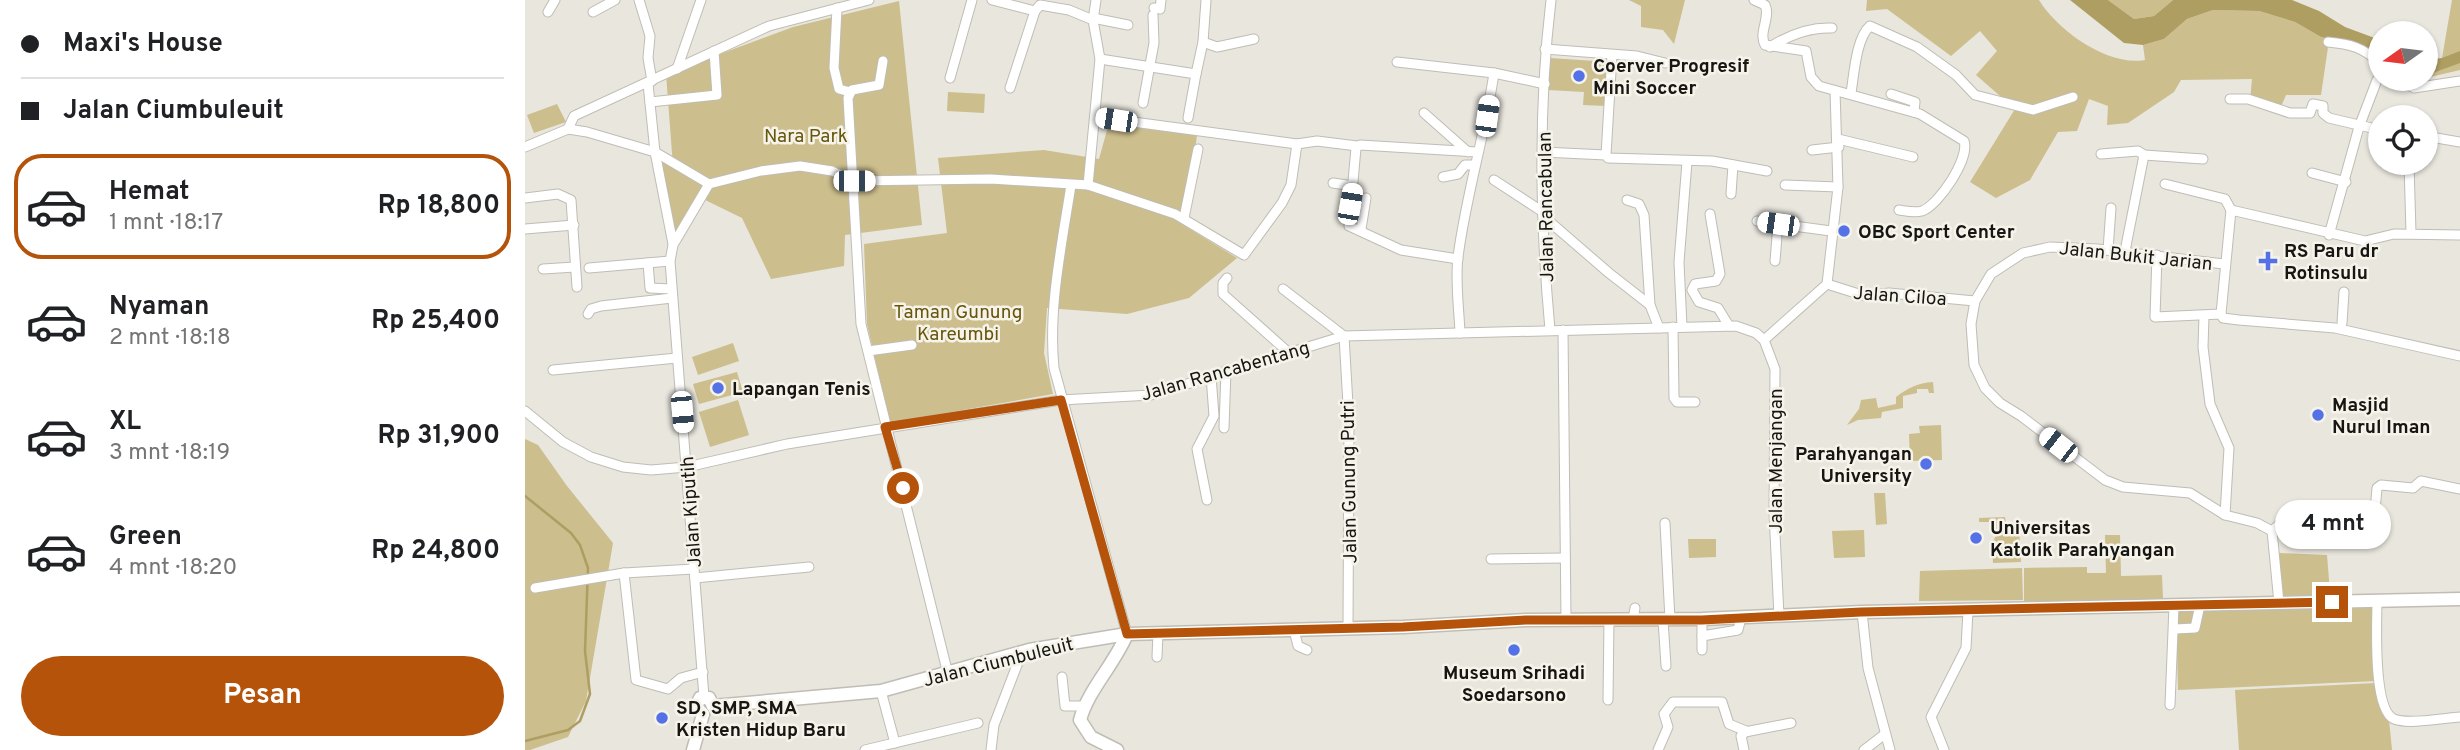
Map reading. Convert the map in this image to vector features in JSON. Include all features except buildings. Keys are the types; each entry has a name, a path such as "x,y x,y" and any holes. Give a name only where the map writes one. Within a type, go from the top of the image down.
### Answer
{"main road":[{"name":"Jalan Ciumbuleuit","path":"708,701 880,691 1022,652 1127,634 1609,620 1634,614 1667,620 1702,620 1861,612 2460,599"},
{"path":"1117,750 1088,734 1080,720 1084,706 1110,669 1127,634"},
{"path":"693,750 702,714 710,712 708,701"}],"street":[{"path":"548,12 555,0"},
{"path":"593,12 615,0"},
{"name":"Jalan Kiputih","path":"639,0 650,36 648,58 655,152 673,245"},
{"path":"677,69 701,0"},
{"path":"525,147 568,129 575,117 769,26 869,0"},
{"path":"950,78 972,0"},
{"path":"992,0 1035,11"},
{"path":"1088,185 1100,59 1093,19 1096,0"},
{"path":"1143,103 1154,43 1154,11 1160,9 1161,0"},
{"path":"1188,118 1203,42 1206,0"},
{"name":"Jalan Rancabulan","path":"1550,330 1543,214 1543,152 1545,49 1551,0"},
{"path":"1754,0 1765,5 1767,10 1762,40 1770,47 1806,51 1814,82 1917,113 1959,135 1965,141 1966,151 1936,202 1916,212 1899,210"},
{"path":"1010,88 1035,11 1040,5 1128,25"},
{"path":"837,8 834,75 839,89 850,92 879,85 883,61"},
{"path":"1851,93 1866,29 1872,26 1917,47 1956,75 1975,95 2033,110 2073,97"},
{"path":"1770,47 1794,33 1804,33 1815,28 1832,28"},
{"path":"1203,42 1217,47 1254,39"},
{"path":"2327,42 2353,45 2368,53"},
{"path":"1545,49 1637,56 1665,63"},
{"path":"650,102 717,95 715,51"},
{"path":"1606,155 1612,55"},
{"path":"1100,59 1196,74"},
{"path":"1397,62 1494,73 1545,84"},
{"path":"1460,332 1458,259 1473,152 1487,116 1494,73"},
{"path":"2438,84 2460,81"},
{"path":"1710,214 1720,274 1716,281 1695,284 1692,290 1699,302 1718,307 1732,326 1756,333 1764,340 1827,284 1838,187 1839,143 1835,90"},
{"path":"2329,234 2346,182 2359,127 2373,91"},
{"path":"850,92 861,324 948,674"},
{"path":"1891,93 1915,102 1917,113 1913,125"},
{"path":"2230,99 2247,99 2294,113 2310,113 2316,103 2323,106 2323,113 2329,118 2368,128"},
{"path":"1424,113 1473,152"},
{"path":"1096,117 1297,144 1317,141 1357,146 1473,152"},
{"path":"568,129 655,152 709,184 761,171 800,166 832,171 854,181 991,178 1088,185 1184,218 1244,255 1282,203 1291,185 1297,144"},
{"path":"2438,138 2460,142"},
{"path":"1812,150 1839,143 1913,157"},
{"path":"1357,146 1347,225 1361,229 1401,250 1458,259"},
{"path":"1184,218 1198,149"},
{"path":"2101,154 2139,151 2144,155 2203,159"},
{"path":"1543,152 1606,155 1608,158 1712,161 1767,171"},
{"path":"2125,251 2144,155"},
{"path":"1687,162 1679,262 1674,398 1677,402 1695,402"},
{"path":"1443,177 1458,174 1465,166 1473,165"},
{"path":"1731,194 1733,165"},
{"path":"2312,173 2346,182"},
{"path":"2409,175 2411,233"},
{"path":"1494,180 1543,214 1609,273 1650,305"},
{"path":"1333,183 1353,186"},
{"name":"Jalan Kiputih","path":"708,701 694,573 670,261 673,245 709,184"},
{"path":"2165,184 2225,199 2231,210 2224,264 2221,314 2224,318 2376,335 2407,347 2460,356"},
{"path":"1071,185 1052,348 1061,400 1127,634"},
{"path":"1785,185 1838,187"},
{"path":"525,198 558,194 571,200 577,287"},
{"path":"1361,229 1366,198"},
{"path":"1627,200 1639,204 1644,215 1650,305 1659,328"},
{"path":"2108,250 2111,208"},
{"path":"2231,210 2365,241 2411,233 2460,234"},
{"path":"1757,221 1831,231"},
{"path":"1775,261 1778,224"},
{"path":"525,229 574,225"},
{"name":"Jalan Bukit Jarian","path":"2224,264 2108,250 2050,247 2023,253 1990,275 1975,301 1971,324 1976,372 2000,403 2105,480 2123,487 2190,493 2225,515 2257,523 2272,531"},
{"path":"2157,255 2155,317 2221,314"},
{"path":"589,268 670,261"},
{"path":"648,263 650,288 672,294"},
{"path":"544,269 575,267"},
{"path":"1227,278 1223,283 1223,294 1289,352"},
{"name":"Jalan Ciloa","path":"1827,284 1865,296 1889,293 1975,301"},
{"path":"1283,289 1343,336"},
{"path":"2342,323 2344,292"},
{"path":"588,314 591,309 601,306 672,294"},
{"path":"2204,316 2203,347 2210,404 2229,448 2225,515"},
{"name":"Jalan Rancabentang","path":"525,411 563,442 591,457 634,469 687,467 885,427 1061,400 1151,395 1343,336 1732,326"},
{"path":"1563,330 1566,620"},
{"name":"Jalan Gunung Putri","path":"1343,336 1349,422 1348,629"},
{"name":"Jalan Menjangan","path":"1764,340 1775,369 1774,513 1779,616"},
{"path":"868,351 912,345"},
{"path":"553,370 677,358"},
{"path":"1224,428 1226,370"},
{"path":"1207,500 1197,449 1214,416 1211,376"},
{"path":"2279,603 2272,531 2295,510 2375,511 2377,488 2381,485 2413,488 2421,481 2460,489"},
{"path":"1665,523 1665,666"},
{"path":"1491,559 1565,558"},
{"path":"535,588 624,573 694,573 809,567"},
{"path":"624,573 636,680 668,690 681,678 703,672"},
{"path":"2377,601 2378,676 2389,715 2395,720 2460,717"},
{"path":"2170,705 2174,606"},
{"path":"2175,629 2195,628 2200,606"},
{"path":"1944,750 1931,717 1966,648 1968,611"},
{"path":"1861,612 1868,668 1890,750"},
{"path":"1702,636 1738,630 1741,618"},
{"path":"1608,700 1609,620"},
{"path":"1702,620 1702,650"},
{"path":"1294,630 1298,646 1307,650"},
{"path":"1157,657 1158,633"},
{"path":"991,750 993,725 1022,652"},
{"path":"1062,677 1065,706 1084,706"},
{"path":"880,691 895,743"},
{"path":"1658,750 1668,727 1664,713 1673,702 1722,702 1729,724 1746,731 1791,723"},
{"path":"865,750 978,723"},
{"path":"1744,750 1741,736 1746,731"},
{"path":"1864,750 1885,734"}],"green space":[{"path":"1629,0 1685,0 1674,44 1663,30 1641,27 1641,6"},
{"path":"1867,0 2039,0 2058,23 2085,44 2115,58 2131,61 2145,60 2143,45 2164,39 2187,19 2213,10 2259,11 2295,22 2321,37 2351,43 2368,51 2368,57 2350,48 2328,47 2321,95 2286,95 2280,109 2250,102 2252,79 2181,80 2174,92 2128,123 2107,125 2108,106 2089,99 2077,131 2058,132 2030,180 1996,198 1970,182 2015,109 1976,75 1997,51 1980,31 1951,56 1887,9 1866,11"},
{"path":"2108,0 2173,0 2154,16 2134,19"},
{"path":"2452,0 2460,0 2460,70 2438,75 2438,64 2442,58"},
{"name":"Nara Park","path":"899,1 922,225 845,235 844,266 771,279 742,218 699,197 674,238 660,158 673,166 666,74 793,27"},
{"name":"Coerver Progresif Mini Soccer","path":"1550,58 1610,62 1607,106 1583,105 1584,92 1548,90"},
{"path":"948,92 985,94 984,113 947,111"},
{"path":"557,104 566,122 534,133 527,115"},
{"name":"Taman Gunung Kareumbi","path":"1109,123 1197,135 1185,226 1237,258 1189,298 1127,314 1047,308 1044,353 1053,394 890,423 867,324 864,244 947,233 938,158 1044,150 1099,159"},
{"name":"Lapangan Tenis","path":"733,343 739,361 698,375 692,357"},
{"name":"Lapangan Tenis","path":"737,372 743,392 699,404 693,384"},
{"path":"1933,382 1934,393 1929,393 1928,389 1917,389 1917,393 1903,396 1903,408 1882,412 1881,418 1858,420 1847,425 1859,409 1861,400 1876,398 1878,408 1896,404 1896,397 1905,391"},
{"path":"738,400 749,435 710,447 699,412"},
{"path":"1941,425 1942,460 1910,461 1909,434 1920,433 1919,426"},
{"path":"525,439 538,445 613,543 586,701 568,737 530,750 525,750"},
{"path":"1874,493 1885,493 1887,524 1876,525"},
{"path":"2005,517 2007,528 2019,527 2021,562 1993,563 1992,544 1998,531 1992,529 1992,522 1979,522 1979,518"},
{"path":"1864,530 1865,557 1834,558 1832,531"},
{"path":"2105,535 2120,535 2121,576 2162,575 2163,599 2024,602 2024,568 2087,567 2087,573 2106,573"},
{"path":"1688,539 1716,539 1716,557 1689,558"},
{"path":"2279,553 2327,555 2331,605 2374,603 2377,681 2178,690 2176,608 2281,604"},
{"path":"2022,568 2023,600 1919,601 1920,571"},
{"path":"2376,683 2389,720 2392,750 2239,750 2235,690"}],"shaded area":[{"path":"2070,0 2108,0 2134,19 2154,16 2173,0 2292,0 2368,36 2368,51 2351,43 2321,37 2295,22 2259,11 2213,10 2187,19 2164,39 2143,45 2124,43"},
{"path":"2460,51 2460,63 2438,71 2438,58"}],"waterway":[{"path":"525,496 571,533 580,545 588,568 585,651 590,694 580,721 568,730 525,741"}],"place":[{"name":"Coerver Progresif Mini Soccer","path":"1579,76"},
{"name":"OBC Sport Center","path":"1844,231"},
{"name":"RS Paru dr Rotinsulu","path":"2268,261"},
{"name":"Lapangan Tenis","path":"718,388"},
{"name":"Masjid Nurul Iman","path":"2318,415"},
{"name":"Parahyangan University","path":"1926,464"},
{"name":"Universitas Katolik Parahyangan","path":"1976,538"},
{"name":"Museum Srihadi Soedarsono","path":"1514,650"},
{"name":"SD, SMP, SMA Kristen Hidup Baru","path":"662,718"}],"route":[{"path":"903,488 885,427 1061,400 1127,634 1348,629 1526,620 1702,620 1861,612 2332,602"}]}
